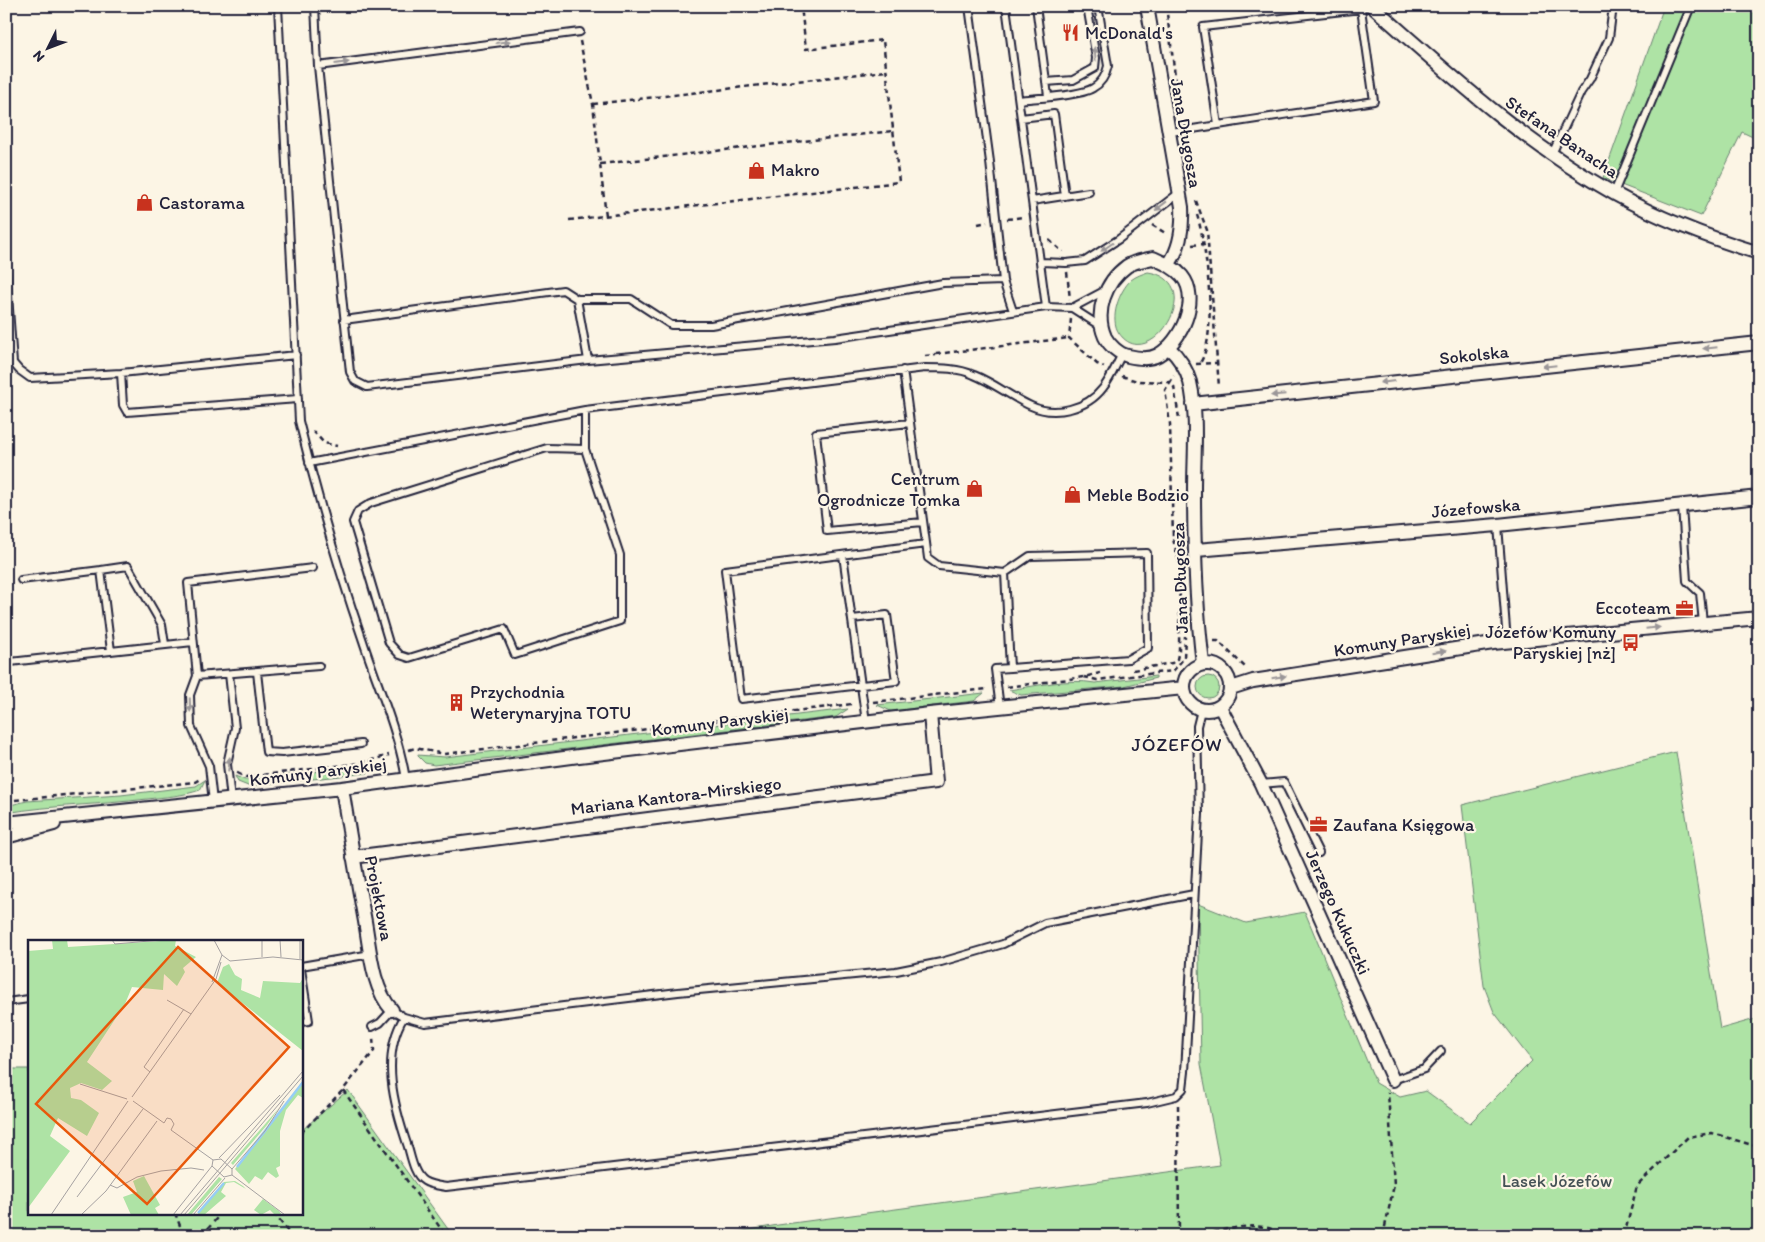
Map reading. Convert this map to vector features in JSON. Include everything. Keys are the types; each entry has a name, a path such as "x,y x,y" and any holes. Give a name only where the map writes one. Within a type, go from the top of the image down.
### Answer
{"street":[{"name":"Jana Długosza","path":"1147,6 1182,220 1179,247 1169,264"},
{"name":"Stefana Banacha","path":"1372,6 1475,96 1552,154 1614,194 1651,212 1759,253"},
{"path":"1153,258 1169,264 1183,277 1190,295 1187,315 1177,337 1168,347 1147,359 1122,354 1107,341 1100,326 1100,310 1108,289 1128,266 1139,261 1153,258"},
{"name":"Sokolska","path":"1193,404 1759,343"},
{"name":"Jana Długosza","path":"1168,347 1177,355 1184,367 1189,381 1193,404 1196,550 1203,664"},
{"name":"Józefowska","path":"1196,550 1498,524 1759,497"},
{"name":"Komuny Paryskiej","path":"1231,688 1253,681 1507,642 1759,618"},
{"path":"1203,664 1217,665 1228,675 1231,688 1228,699 1220,707 1214,710 1201,710 1189,702 1184,688 1184,681 1191,670 1203,664"},
{"name":"Komuny Paryskiej","path":"6,823 81,817 342,788 930,714 1184,688"},
{"name":"Jerzego Kukuczki","path":"1220,707 1262,784 1393,1080"},
{"name":"Mariana Kantora-Mirskiego","path":"353,857 936,782 930,714"},
{"name":"Projektowa","path":"342,788 371,954 380,991 384,1001 392,1010"},
{"name":"Komuny Paryskiej","path":"6,837 81,817"}],"lane":[{"path":"278,6 299,421 362,640 401,752 406,779"},
{"path":"315,6 318,66 350,372 355,381 367,387 588,360 835,338 1046,307 1072,308 1108,289"},
{"path":"969,6 990,162 1003,281 1013,311"},
{"path":"1006,6 1046,307"},
{"path":"1036,6 1048,96"},
{"path":"1046,82 1073,80 1095,68 1096,58 1087,6"},
{"path":"1019,100 1089,90 1104,78 1108,66 1098,6"},
{"path":"1552,154 1609,38 1613,6"},
{"path":"1614,194 1691,6"},
{"path":"1168,132 1218,125 1374,101 1361,10 1203,27 1218,125"},
{"path":"318,66 580,32"},
{"path":"1021,118 1054,114 1065,196"},
{"path":"1032,201 1089,192"},
{"path":"1041,262 1076,263 1085,261 1138,225 1179,193"},
{"path":"6,268 13,363 30,378 121,373 296,355"},
{"path":"344,320 563,290 578,299 630,299 671,325 711,324 943,283 1003,281"},
{"path":"578,299 588,360"},
{"path":"1072,308 1100,326"},
{"path":"310,463 584,410 925,368 952,369 973,374 1032,407 1054,412 1068,410 1084,403 1102,389 1122,354"},
{"path":"903,370 928,558 939,566 1005,573 1030,556 1147,553 1148,648 1128,659 995,669 1000,708"},
{"path":"121,373 123,405 127,412 136,413 298,399"},
{"path":"584,410 585,449 620,555 620,620 515,655 504,630 409,658 400,655 389,644 353,522 358,511 371,503 547,448 585,449"},
{"path":"910,423 816,433 828,531 923,522"},
{"path":"1682,506 1687,580 1700,593 1703,623"},
{"path":"1498,524 1507,642"},
{"path":"852,619 887,615 896,681 741,700 725,570 926,544"},
{"path":"843,555 866,722"},
{"path":"21,580 128,566 162,626 165,644"},
{"path":"213,802 208,766 191,726 190,695 197,676 188,583 313,568"},
{"path":"101,570 111,651"},
{"path":"1005,573 1010,668"},
{"path":"10,662 193,642"},
{"path":"197,676 319,666"},
{"path":"257,672 266,752 282,753 361,744"},
{"path":"229,674 236,728 227,764 230,800"},
{"path":"404,1017 393,1044 392,1085 400,1123 419,1175 424,1181 446,1187 1127,1105 1176,1096 1183,1089 1185,1072 1199,814 1197,726 1201,710"},
{"path":"1262,784 1284,782 1320,853"},
{"path":"372,1027 380,1023 392,1010 404,1017 425,1023 678,992 896,971 941,962 1003,944 1045,923 1194,894"},
{"path":"302,968 371,954"},
{"path":"302,975 309,1021 302,1022"},
{"path":"6,1002 28,999"},
{"path":"1393,1080 1424,1069 1441,1051"}],"path":[{"path":"569,220 899,182 883,40 806,49 801,6"},
{"path":"580,32 580,50 593,104 606,216"},
{"path":"593,104 886,71"},
{"path":"600,164 893,131"},
{"path":"1216,363 1200,363 1207,350 1210,311 1203,244 1193,198 1207,230 1215,317 1216,363 1219,390 1223,391"},
{"path":"918,357 1069,338"},
{"path":"925,368 936,354"},
{"path":"1124,671 1172,664 1177,659 1179,650 1180,566 1173,539 1170,424 1165,390 1169,382"},
{"path":"311,426 314,433 324,443 339,447"},
{"path":"1084,678 1089,674 1107,673"},
{"path":"415,748 444,754 863,703 1084,678 1097,680 1160,673"},
{"path":"234,773 246,776 371,761 392,754"},
{"path":"371,761 374,773"},
{"path":"6,801 195,782 205,776"},
{"path":"302,1132 343,1090 374,1051 372,1027"},
{"path":"1382,1236 1394,1185 1387,1094 1393,1080"},
{"path":"343,1090 446,1236"},
{"path":"1176,1096 1180,1109 1177,1157 1179,1236"},
{"path":"1624,1236 1637,1186 1688,1137 1712,1133 1759,1147"},
{"path":"175,1214 184,1236"},
{"path":"202,1236 220,1214"},
{"path":"275,1214 291,1236"},
{"path":"1196,1236 1255,1226 1280,1232 1285,1236"}],"green space":[{"path":"1664,6 1759,6 1759,140 1742,132 1701,216 1603,178"},
{"path":"1148,272 1166,279 1174,292 1174,307 1168,322 1158,335 1145,343 1131,343 1119,333 1116,327 1115,313 1119,298 1131,280"},
{"path":"1156,676 1156,678 1124,686 1021,695 1009,690 1063,682 1095,683"},
{"path":"1208,676 1216,679 1219,687 1216,695 1208,698 1200,695 1197,687 1200,679"},
{"path":"984,693 974,701 891,711 877,705"},
{"path":"848,709 836,717 434,765 425,763 417,755 445,757"},
{"name":"Lasek Józefów","path":"1676,752 1720,1029 1759,1018 1759,1236 715,1236 778,1225 1220,1165 1201,1064 1198,904 1246,923 1305,912 1376,1083 1400,1097 1426,1091 1470,1123 1532,1061 1494,1012 1484,986 1462,805"},
{"path":"363,766 368,773 248,786 238,782 235,776 245,780"},
{"path":"205,780 200,790 180,795 6,813 6,806 27,801 121,795 196,786"},
{"path":"6,1069 28,1069 28,1214 302,1214 302,1130 348,1090 453,1236 6,1236"}],"place":[{"name":"McDonald's","path":"1071,33"},
{"name":"Makro","path":"757,170"},
{"name":"Castorama","path":"145,203"},
{"name":"Centrum Ogrodnicze Tomka","path":"974,489"},
{"name":"Meble Bodzio","path":"1073,495"},
{"name":"Eccoteam","path":"1685,608"},
{"name":"Józefów Komuny Paryskiej [nż]","path":"1630,642"},
{"name":"Przychodnia Weterynaryjna TOTU","path":"456,702"},
{"name":"Zaufana Księgowa","path":"1319,825"}],"district":[{"name":"JÓZEFÓW","path":"1177,744"}]}
